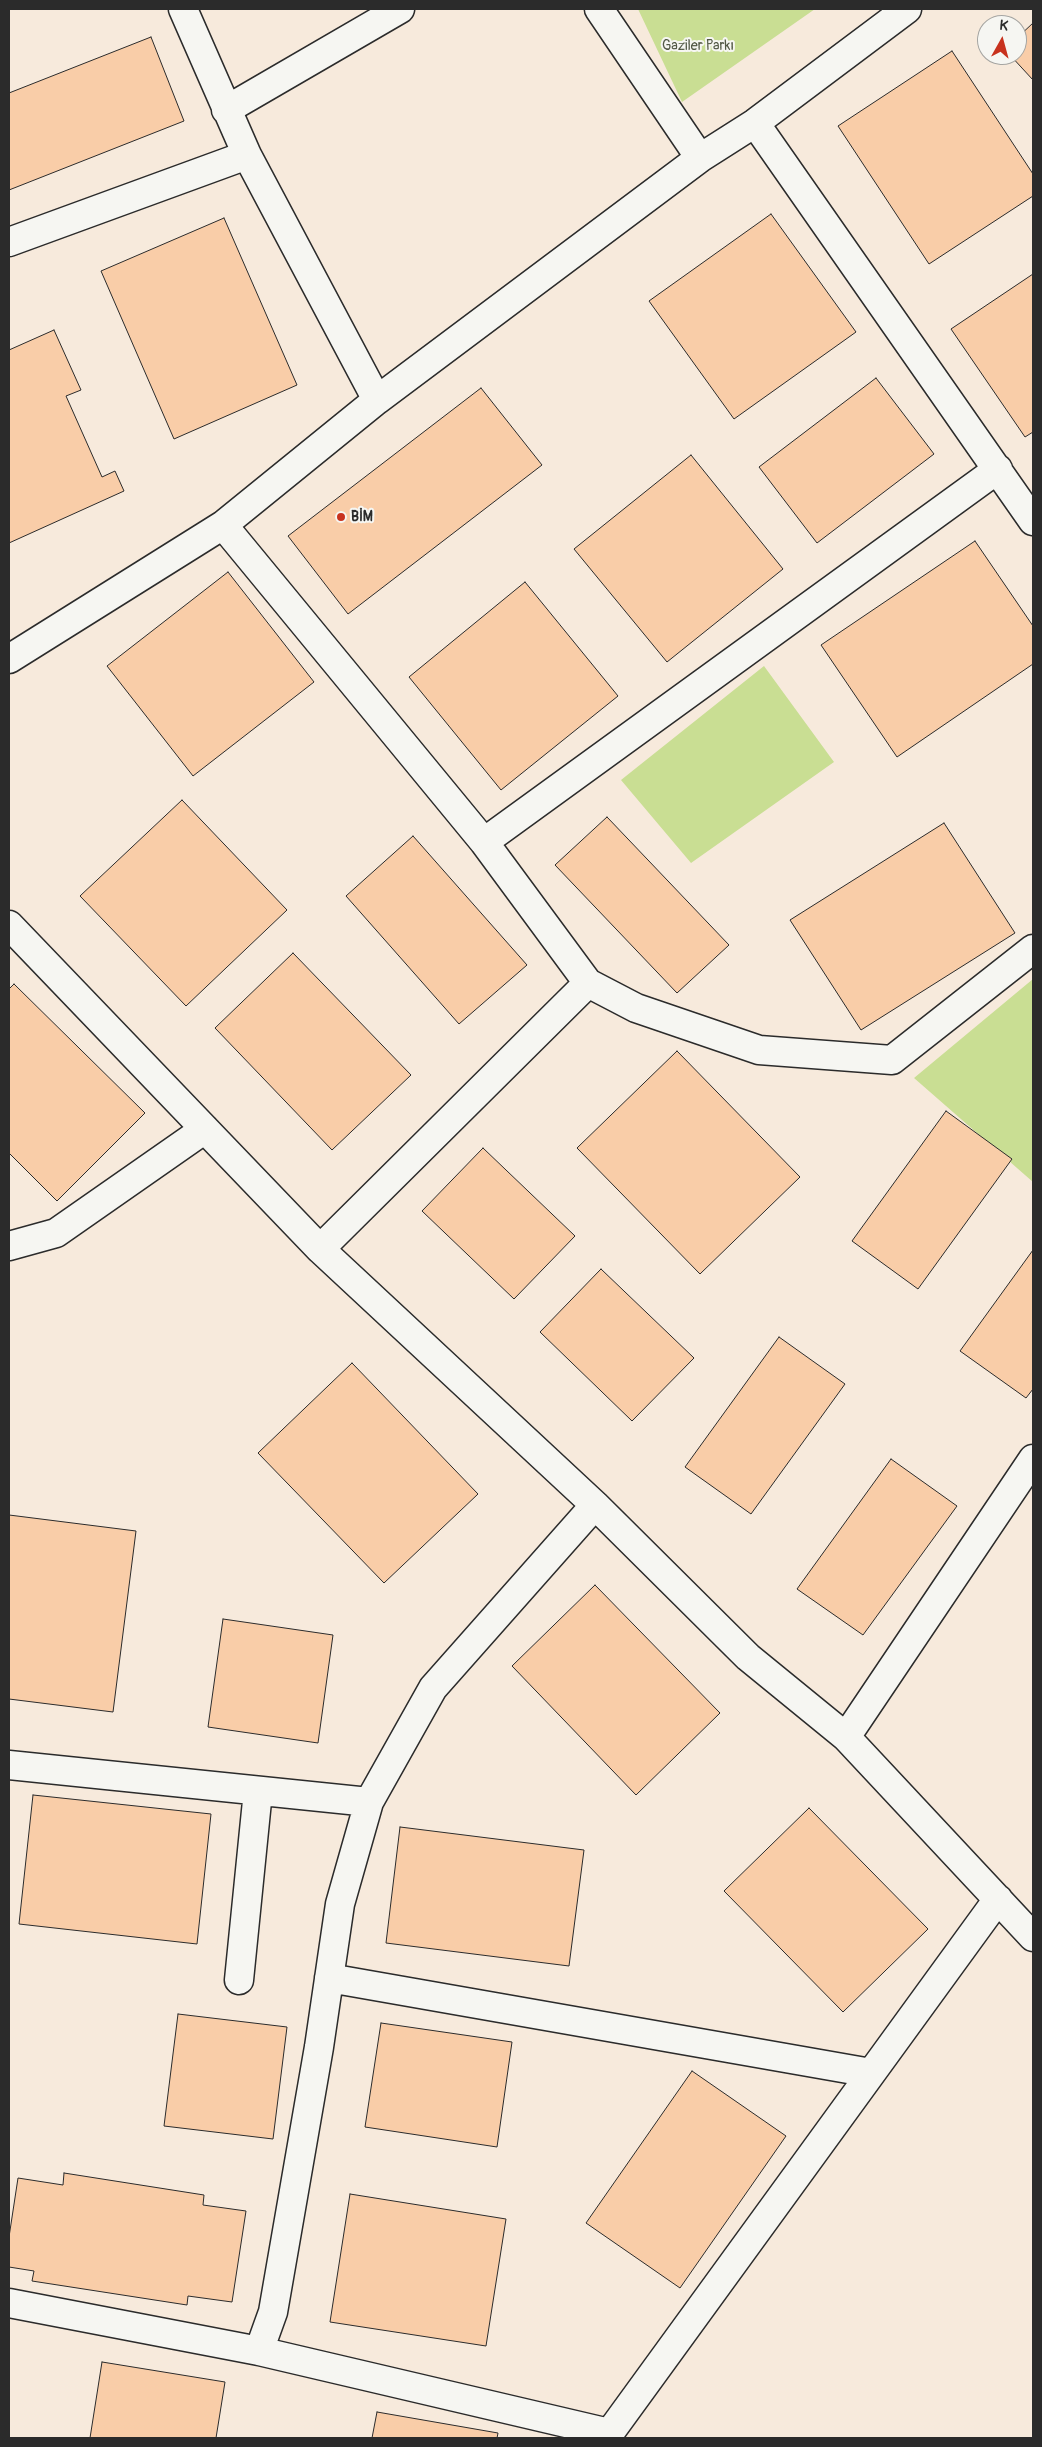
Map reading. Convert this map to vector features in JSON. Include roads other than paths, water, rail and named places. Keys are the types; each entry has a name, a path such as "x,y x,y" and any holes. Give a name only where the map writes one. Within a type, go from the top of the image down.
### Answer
{"street":[{"path":"183,9 247,155 377,400"},
{"path":"226,110 400,9"},
{"path":"599,9 700,158"},
{"path":"9,659 223,525 377,400 700,158 755,123 908,9"},
{"path":"755,123 1033,521"},
{"path":"9,242 247,155"},
{"path":"484,842 998,469"},
{"path":"223,525 484,842 588,983 636,1008 760,1050 892,1060 1033,949"},
{"path":"9,925 320,1249 596,1505 748,1657 846,1737 1033,1937"},
{"path":"320,1249 588,983"},
{"path":"9,1246 56,1233 205,1129"},
{"path":"846,1737 1030,1471"},
{"path":"259,2351 273,2312 340,1904 369,1802 433,1688 596,1505"},
{"path":"9,1765 369,1802"},
{"path":"239,1980 258,1791"},
{"path":"9,2303 259,2351 607,2436 998,1899"},
{"path":"329,1978 872,2072"}],"place":[{"name":"BİM","path":"341,517"}],"park label":[{"name":"Gaziler Parkı","path":"698,46"}]}
